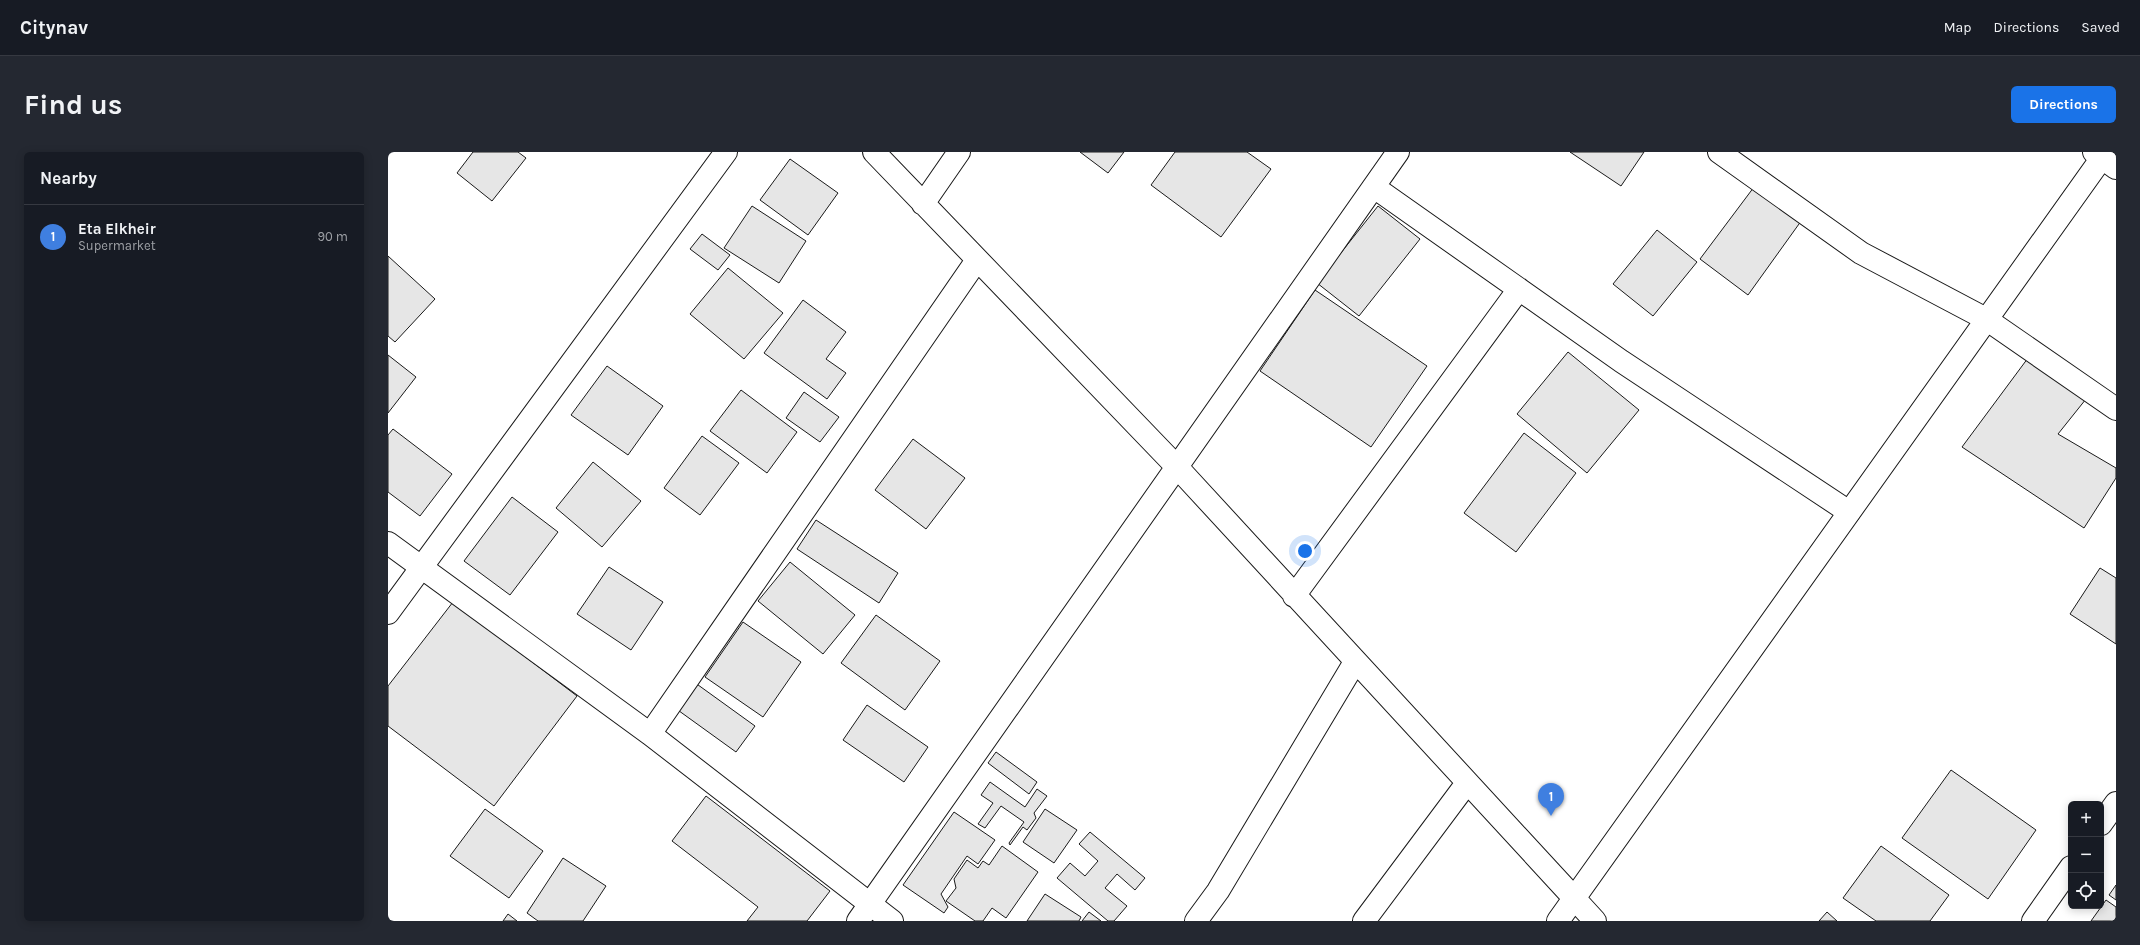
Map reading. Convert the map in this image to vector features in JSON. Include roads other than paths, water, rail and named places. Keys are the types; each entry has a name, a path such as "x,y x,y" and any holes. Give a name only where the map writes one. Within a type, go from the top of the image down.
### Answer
{"street":[{"path":"388,613 726,152"},
{"path":"874,152 1177,467 1294,596 1595,921"},
{"path":"923,204 959,152"},
{"path":"864,913 1398,152"},
{"path":"1719,152 1861,253 1986,319 2116,409"},
{"path":"1558,921 1986,319 2104,157"},
{"path":"1374,187 1622,361 1849,512"},
{"path":"650,734 977,260"},
{"path":"1294,596 1519,289"},
{"path":"388,543 420,568 650,734 864,913 892,921"},
{"path":"1196,921 1218,891 1355,662"},
{"path":"1364,921 1467,783"},
{"path":"2104,820 2116,803"},
{"path":"2033,921 2068,871"}],"place":[{"name":"Eta Elkheir","path":"1551,816"}]}
